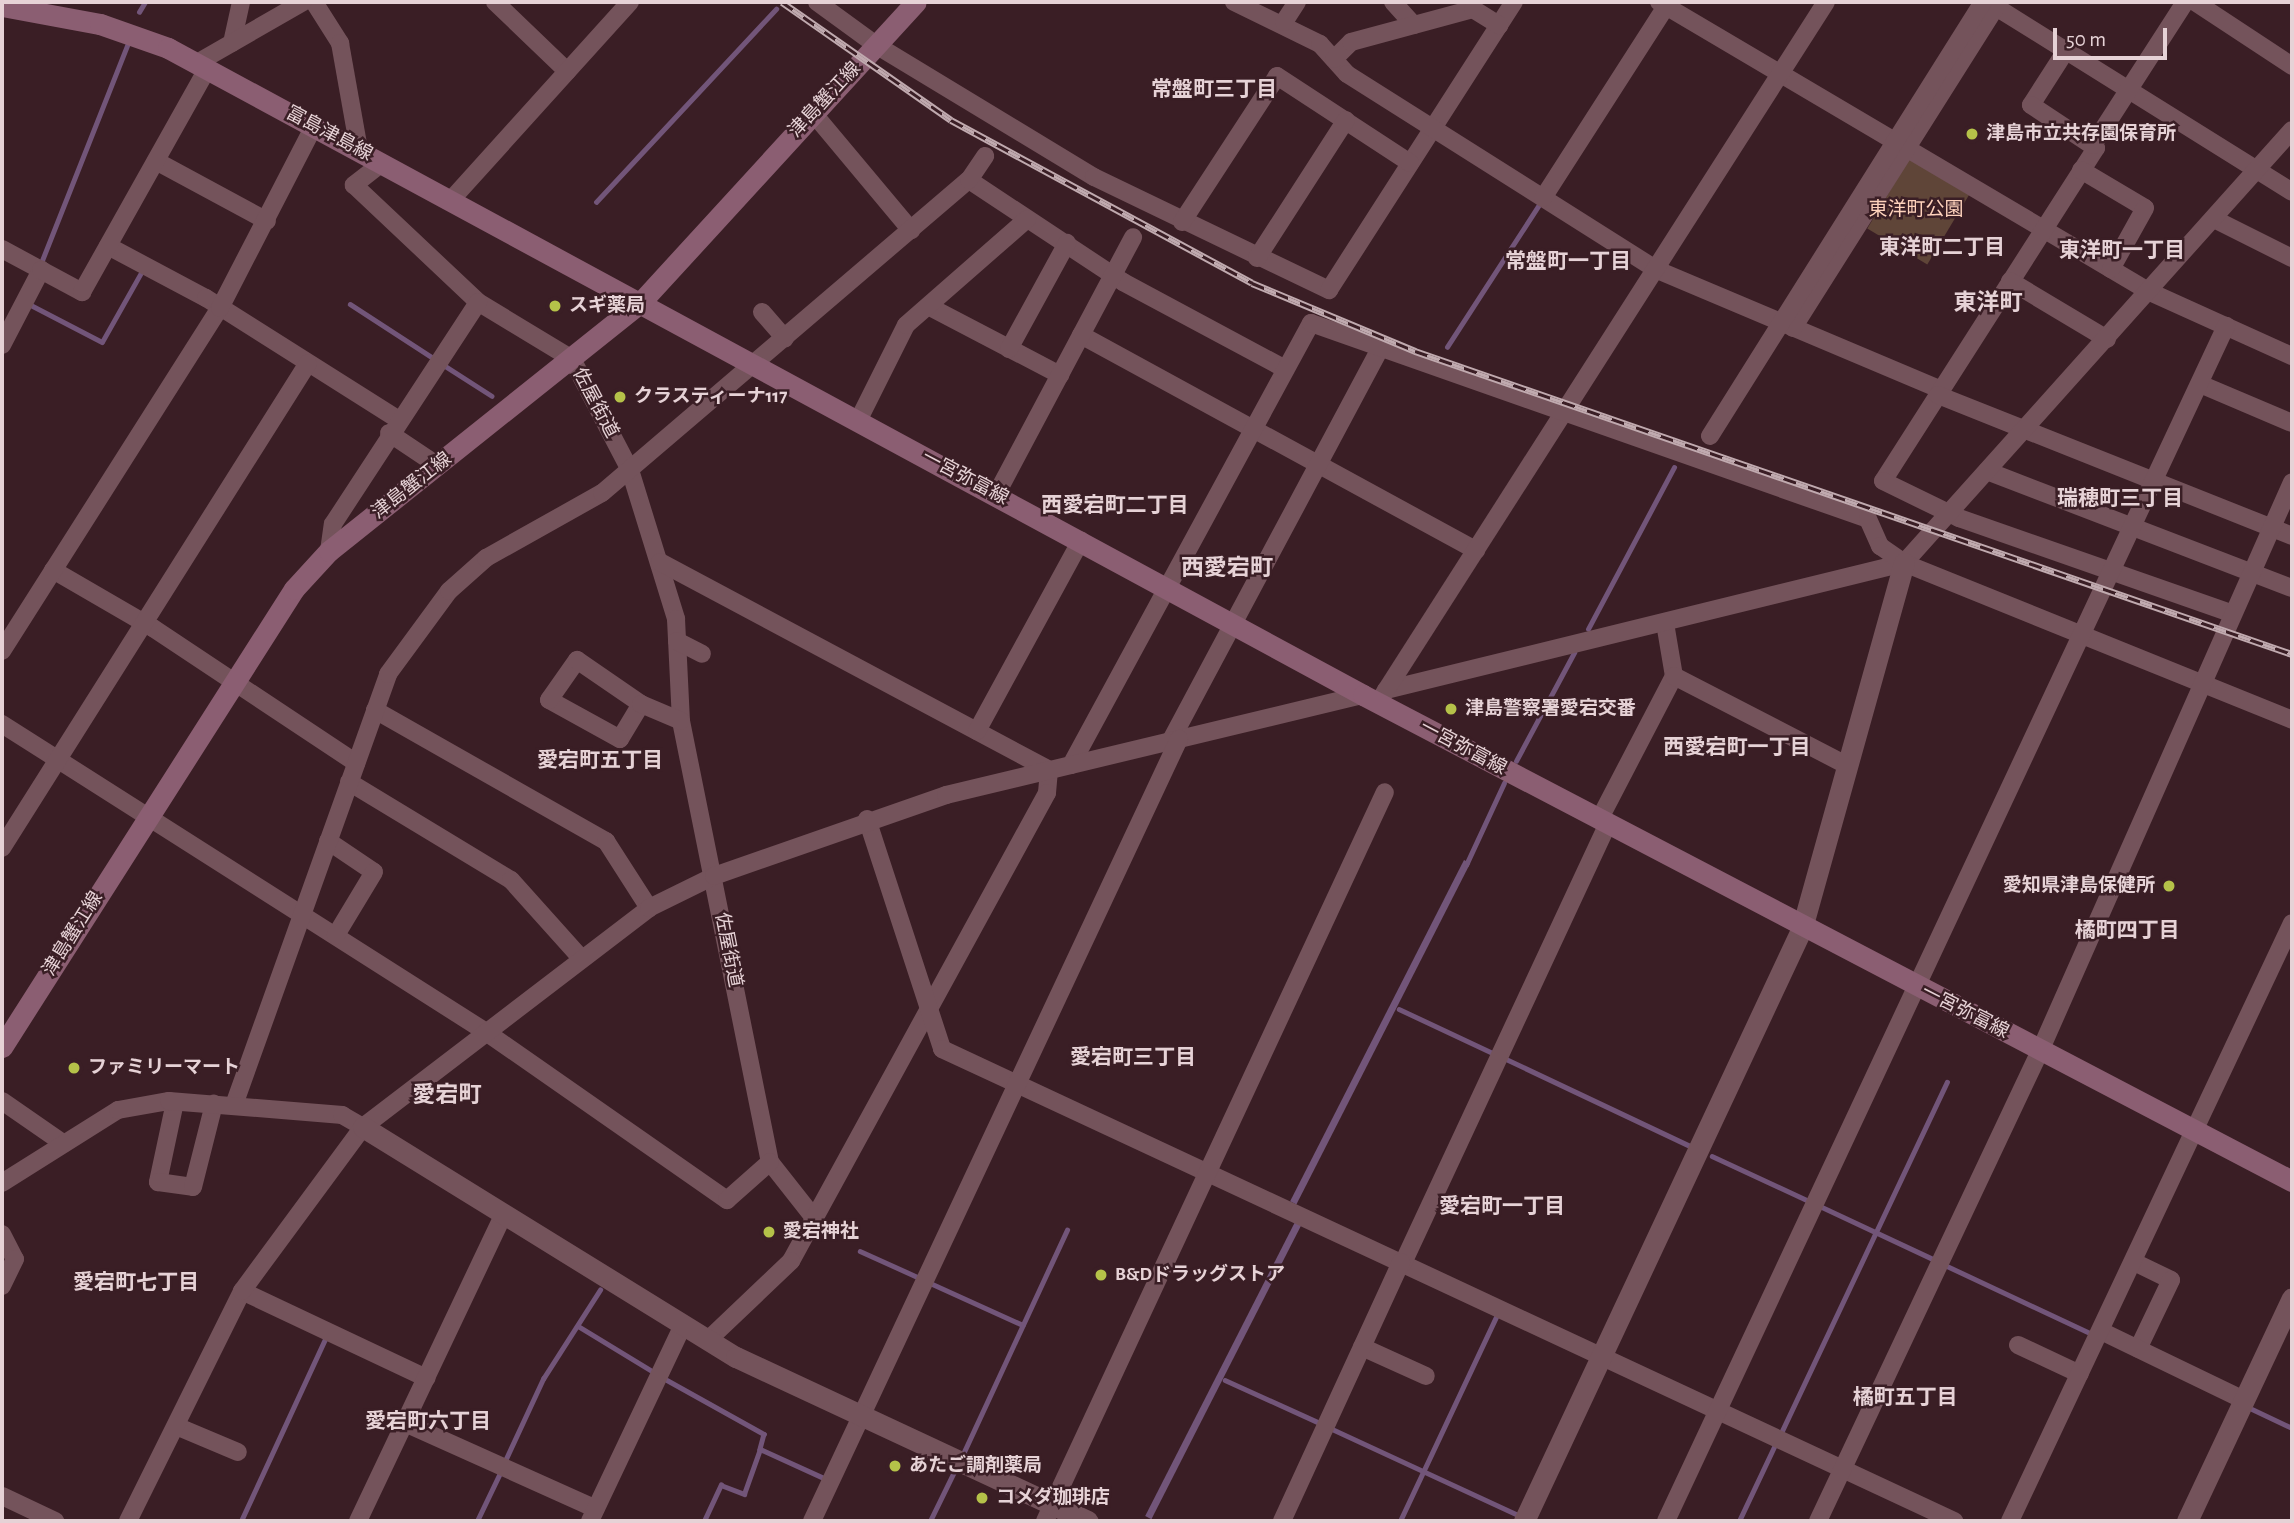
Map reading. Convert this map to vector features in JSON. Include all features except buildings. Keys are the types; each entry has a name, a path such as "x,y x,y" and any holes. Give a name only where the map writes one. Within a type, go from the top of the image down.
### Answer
{"main road":[{"name":"津島蟹江線","path":"2,1047 146,816 294,589 329,551 640,303 915,2"},
{"name":"富島津島線","path":"2,6 118,28 202,66 640,303"},
{"name":"一宮弥富線","path":"640,303 1376,696 1802,928 2292,1181"}],"street":[{"path":"232,43 241,2"},
{"path":"2,249 82,292 156,160 202,66 232,43 303,2"},
{"path":"314,2 340,43 359,150"},
{"path":"495,2 567,71"},
{"path":"451,200 630,2"},
{"path":"818,2 876,46 1182,222 1329,290 1514,2"},
{"path":"1234,2 1284,22 1432,128 1655,270 2025,429 2292,536"},
{"path":"1284,22 1297,2"},
{"path":"1393,2 1414,25"},
{"path":"1376,696 1476,550 1826,2"},
{"path":"2185,2 2092,145 2081,170 1883,481 1949,512 2233,614"},
{"path":"2195,2 2292,66"},
{"path":"1543,198 1665,3 1780,74 2150,292 2292,356"},
{"path":"1710,436 1786,325 1991,3 2255,173 2292,192"},
{"path":"1334,59 1351,42 1473,9 1499,26"},
{"path":"2065,52 2031,105 2092,145"},
{"path":"1182,222 1277,76 1410,163"},
{"path":"813,113 911,230"},
{"path":"1257,258 1346,120"},
{"path":"2,651 220,308 314,126"},
{"path":"1524,1521 1802,928 1904,563 2150,292 2292,130"},
{"path":"234,1105 388,674 449,591 486,558 602,493 969,180 985,156"},
{"path":"156,160 267,221"},
{"name":"佐屋街道","path":"382,163 354,185 478,302 572,359 630,470 660,562 677,641 681,721 770,1162 814,1218"},
{"path":"2081,170 2145,208 2110,269"},
{"path":"969,180 1114,273 1285,369"},
{"path":"858,421 906,325 930,307 1027,219"},
{"path":"2214,219 2292,258"},
{"path":"996,495 1133,237"},
{"path":"1009,348 1067,243"},
{"path":"108,246 220,308 308,363 394,427 438,465"},
{"path":"2,345 41,270"},
{"path":"2010,281 2106,339"},
{"path":"329,551 329,531 394,427 478,302"},
{"path":"930,307 1060,375"},
{"path":"762,312 785,338"},
{"path":"1070,765 1311,323 1562,415 1868,519 1880,546 1904,563 2292,720"},
{"path":"1666,1521 2085,636 2226,326"},
{"path":"1081,335 1319,467 1476,550"},
{"path":"812,1521 1174,741 1234,622 1380,349"},
{"path":"2,848 308,363"},
{"path":"2200,384 2292,423"},
{"path":"1987,471 2292,588"},
{"path":"1818,1521 2040,1051 2292,482"},
{"path":"977,731 1080,540"},
{"path":"660,562 1049,770"},
{"path":"128,1521 242,1292 363,1127 649,908 714,876 751,868 867,820 1049,770 1376,696 1904,563"},
{"path":"53,570 144,624 356,763"},
{"path":"1282,1521 1603,822 1674,676 1665,623"},
{"path":"677,641 702,654"},
{"path":"641,704 620,739 549,699 577,660 641,704 681,721"},
{"path":"1674,676 1848,766"},
{"path":"375,710 606,841 649,908"},
{"path":"2,724 486,1032 727,1200 770,1162"},
{"path":"708,1340 791,1261 1046,793 1049,770"},
{"path":"349,782 511,880 581,958"},
{"path":"1049,1513 1385,792"},
{"path":"867,820 942,1049 1018,1082 1954,1521"},
{"path":"328,841 374,872 336,935"},
{"path":"2010,1521 2292,923"},
{"path":"2,1101 64,1143"},
{"path":"175,1102 158,1182 193,1187 214,1104"},
{"path":"2,1183 118,1110 175,1102 342,1115 708,1340 1049,1513 1088,1521"},
{"path":"358,1521 503,1215"},
{"path":"2,1234 15,1259 2,1286"},
{"path":"2134,1262 2171,1280 2138,1349"},
{"path":"242,1292 426,1378"},
{"path":"2187,1521 2292,1298"},
{"path":"405,1423 593,1515 683,1325"},
{"path":"2101,1331 2244,1400"},
{"path":"2018,1345 2080,1374"},
{"path":"1362,1347 1426,1376"},
{"path":"176,1426 238,1452"},
{"path":"2,1496 55,1521"}],"green space":[{"name":"東洋町公園","path":"1909,159 1969,195 1927,264 1867,228"}],"shaded area":[{"path":"1464,860 1470,863 1296,1204 1290,1201"},
{"path":"1295,1222 1301,1225 1151,1519 1145,1516"}],"waterway":[{"path":"139,12 145,2"},
{"path":"596,202 776,9"},
{"path":"41,263 129,41"},
{"path":"1447,347 1540,203"},
{"path":"29,304 102,342 142,271"},
{"path":"350,304 433,358"},
{"path":"442,364 492,396"},
{"path":"1588,629 1674,467"},
{"path":"1516,761 1574,653"},
{"path":"1466,865 1504,783"},
{"path":"1399,1009 1495,1054"},
{"path":"1504,1058 1688,1145"},
{"path":"1781,1433 1947,1082"},
{"path":"1712,1156 1809,1201"},
{"path":"1822,1207 1933,1259"},
{"path":"963,1454 1067,1230"},
{"path":"860,1251 922,1279"},
{"path":"1947,1266 2090,1333"},
{"path":"928,1282 1023,1325"},
{"path":"504,1463 543,1379 600,1290"},
{"path":"1400,1521 1496,1317"},
{"path":"578,1326 652,1371"},
{"path":"241,1521 326,1337"},
{"path":"667,1380 764,1434 760,1449 824,1478"},
{"path":"1225,1380 1320,1423"},
{"path":"2252,1409 2292,1428"},
{"path":"1330,1428 1516,1514"},
{"path":"1739,1521 1774,1447"},
{"path":"704,1521 721,1485 744,1494 760,1449"},
{"path":"930,1521 955,1470"},
{"path":"477,1521 501,1471"}],"railway":[{"path":"782,2 951,120 1252,283 1415,351 2292,654"}],"place":[{"name":"津島市立共存園保育所","path":"1972,134"},
{"name":"スギ薬局","path":"555,306"},
{"name":"クラスティーナ117","path":"620,397"},
{"name":"津島警察署愛宕交番","path":"1451,709"},
{"name":"愛知県津島保健所","path":"2169,886"},
{"name":"ファミリーマート","path":"74,1068"},
{"name":"愛宕神社","path":"769,1232"},
{"name":"B&Dドラッグストア","path":"1101,1275"},
{"name":"あたご調剤薬局","path":"895,1466"},
{"name":"コメダ珈琲店","path":"982,1498"}],"district":[{"name":"常盤町三丁目","path":"1214,90"},
{"name":"東洋町二丁目","path":"1942,248"},
{"name":"東洋町一丁目","path":"2122,251"},
{"name":"常盤町一丁目","path":"1568,262"},
{"name":"東洋町","path":"1988,304"},
{"name":"瑞穂町三丁目","path":"2120,499"},
{"name":"西愛宕町二丁目","path":"1115,506"},
{"name":"西愛宕町","path":"1227,569"},
{"name":"西愛宕町一丁目","path":"1737,748"},
{"name":"愛宕町五丁目","path":"600,761"},
{"name":"橘町四丁目","path":"2127,931"},
{"name":"愛宕町三丁目","path":"1133,1058"},
{"name":"愛宕町","path":"447,1096"},
{"name":"愛宕町一丁目","path":"1502,1207"},
{"name":"愛宕町七丁目","path":"136,1283"},
{"name":"橘町五丁目","path":"1905,1398"},
{"name":"愛宕町六丁目","path":"428,1422"}]}
